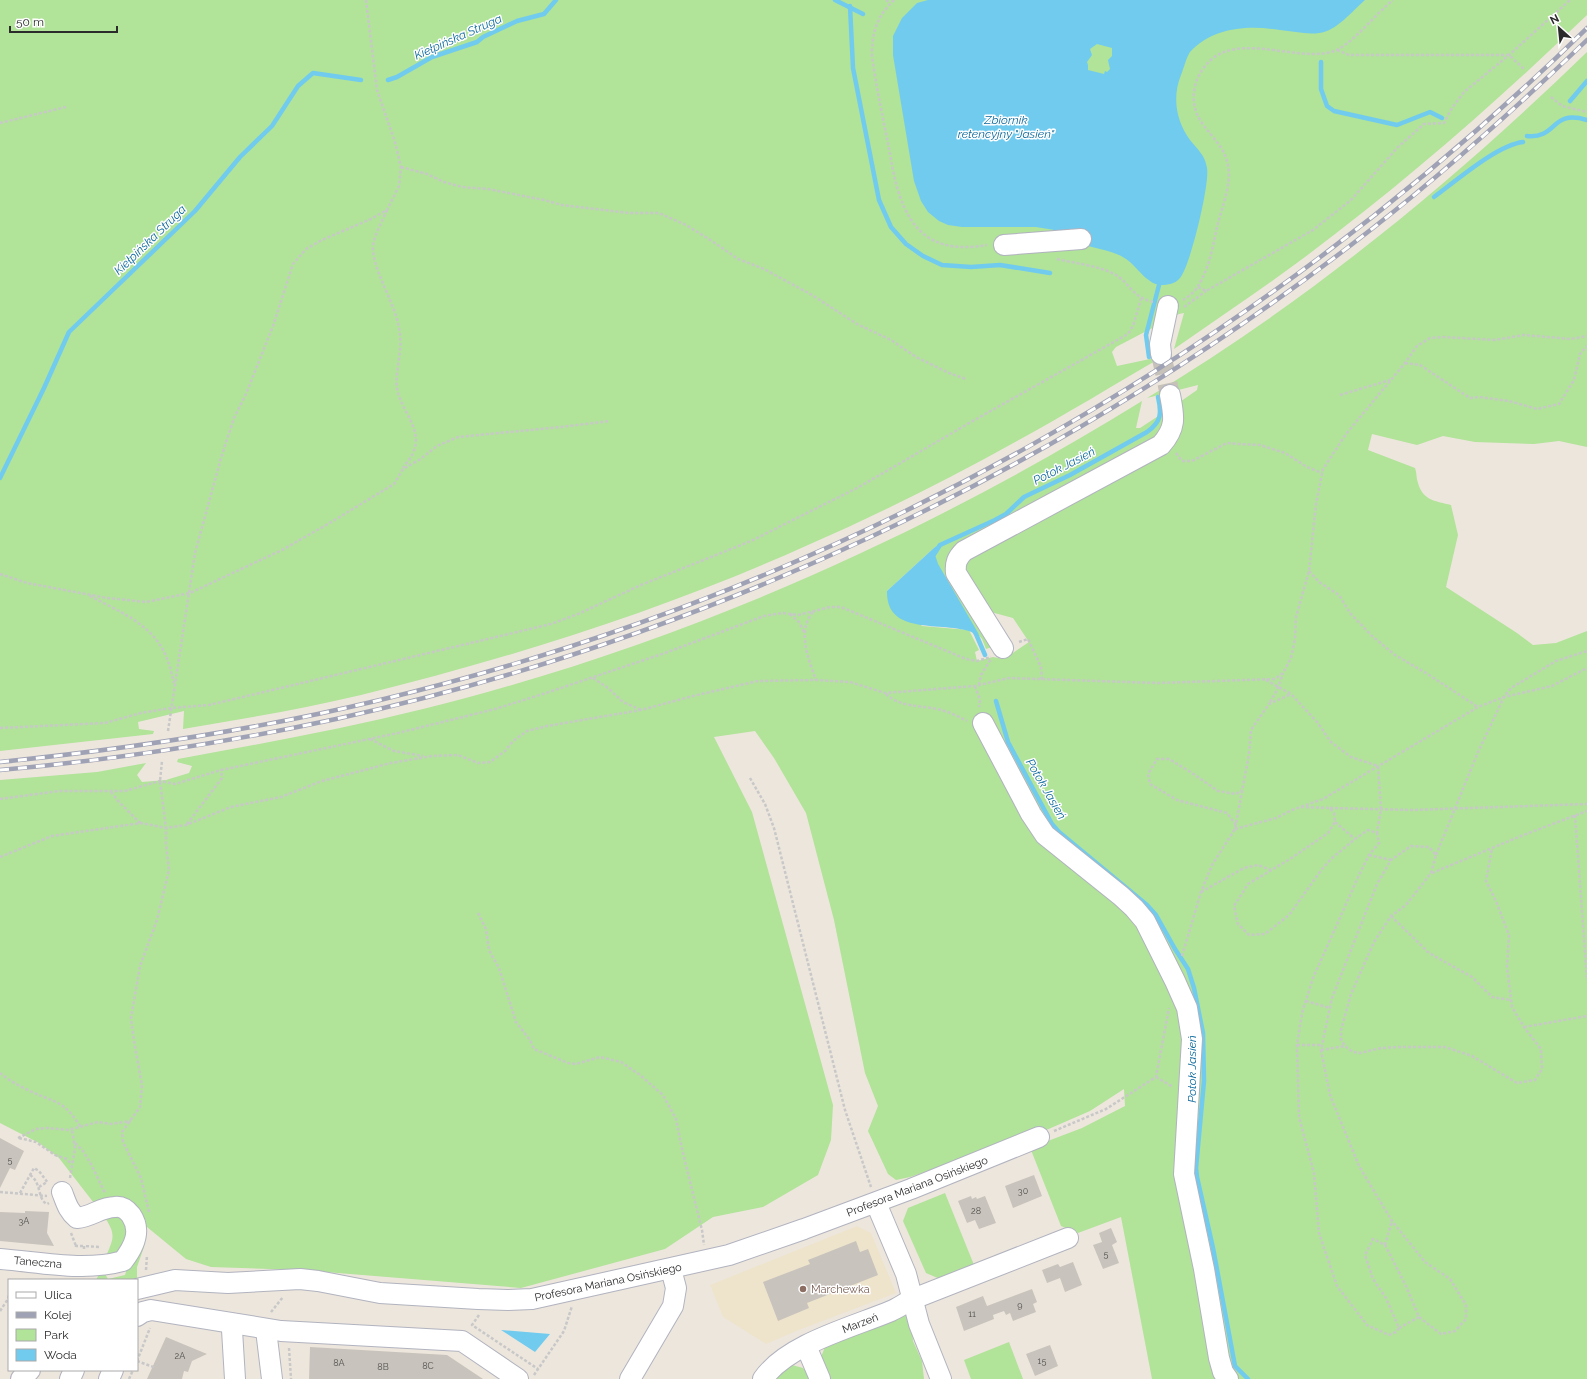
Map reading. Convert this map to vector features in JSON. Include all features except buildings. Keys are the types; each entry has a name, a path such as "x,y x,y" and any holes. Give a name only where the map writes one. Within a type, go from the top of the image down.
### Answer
{"street":[{"path":"1004,246 1081,239"},
{"path":"1161,354 1160,344 1167,309"},
{"path":"1003,648 956,573 955,564 958,557 964,551 1161,445 1167,439 1174,425 1174,413 1170,395"},
{"path":"983,723 1038,826 1045,835 1091,871 1134,908 1145,921 1187,1008 1192,1039 1184,1174 1204,1269 1219,1358 1223,1372 1228,1379"},
{"name":"Profesora Mariana Osińskiego","path":"146,1283 176,1280 228,1283 300,1279 380,1293 508,1300 532,1299 729,1255 876,1203 1039,1137"},
{"path":"56,1189 72,1214 77,1218 92,1214 105,1208 114,1207"},
{"path":"876,1203 906,1274 919,1324 941,1379"},
{"name":"Taneczna","path":"0,1259 75,1273 123,1261 134,1244 136,1234 134,1220 129,1212 122,1207 114,1207"},
{"name":"Marzeń","path":"763,1379 768,1372 786,1356 806,1346 893,1310 913,1299 1068,1238"},
{"path":"630,1379 672,1306 676,1288 671,1268"},
{"path":"149,1318 234,1324 268,1322 462,1341 518,1379"},
{"path":"268,1322 272,1379"},
{"path":"234,1324 232,1330 235,1379"},
{"path":"806,1346 820,1379"},
{"path":"21,1379 29,1371"}],"path":[{"path":"0,574 27,583 87,595 146,602 190,593 284,549 394,484 414,453 417,436 401,403 397,387 401,337 395,311 378,270 373,249 378,231 399,186 401,166 395,142 377,90 366,0"},
{"path":"886,0 890,3"},
{"path":"894,0 880,16 875,26 872,43 872,56 890,156 901,203 907,215 918,229 936,242 951,246 1004,246"},
{"path":"1167,309 1184,300 1198,287 1209,263 1228,180 1227,161 1223,151 1201,122 1194,104 1195,85 1207,64 1215,57 1236,48 1316,53 1336,50 1352,38 1393,0"},
{"path":"1167,309 1177,311 1206,291 1313,230 1351,200 1398,147 1424,124 1444,122 1464,92 1509,55 1570,0"},
{"path":"1336,50 1349,55 1509,55 1526,70"},
{"path":"1551,97 1562,106 1587,112"},
{"path":"0,123 66,107"},
{"path":"401,166 427,174 444,182 544,200 562,205 629,213 659,213 686,225 738,259 764,269 812,295 857,324 891,340 916,357 949,373 966,379"},
{"path":"168,731 195,553 221,458 234,418 246,394 273,326 292,264 306,249 322,240 388,210"},
{"path":"1054,258 1115,274 1134,294 1148,301"},
{"path":"1198,287 1206,291"},
{"path":"0,728 105,723 141,713 171,708 209,705 551,624 578,614 641,585 751,541 859,487 1128,334 1133,326 1142,299"},
{"path":"1185,948 1201,892 1212,865 1236,827 1249,754 1251,730 1269,704 1290,658 1295,639 1296,617 1309,571 1316,504 1323,469 1346,434 1405,363 1417,346 1430,338 1443,337 1495,340 1524,335 1571,339 1587,336"},
{"path":"1405,363 1420,365 1470,398 1479,397 1510,401 1537,409 1559,404 1574,380 1580,354 1587,346"},
{"path":"1340,395 1390,380"},
{"path":"403,469 419,460 437,446 458,437 610,421"},
{"path":"1167,439 1182,461 1192,461 1226,443 1260,445 1285,453 1307,467 1322,473"},
{"path":"1309,571 1319,582 1339,595 1350,613 1372,636 1395,655 1478,707"},
{"path":"87,595 134,619 154,638 163,650 175,685"},
{"path":"0,799 59,791 125,791 160,781 175,784 221,770 398,733 495,709 593,678 764,616 783,613 798,615 830,607 841,607 931,643 944,651 966,659 977,661 993,657 981,675 979,685"},
{"path":"813,611 805,624 805,632 809,661 816,680"},
{"path":"790,614 799,622 805,632"},
{"path":"1003,648 1028,639 1041,667 1042,680"},
{"path":"1492,848 1486,881 1496,901 1509,935 1507,967 1512,1007 1524,1027 1541,1049 1542,1069 1535,1080 1517,1083 1472,1056 1445,1047 1387,1048 1360,1053 1353,1052 1345,1046 1341,1039 1341,1030 1351,994 1374,942 1391,916 1406,905 1431,874 1436,855 1478,752 1504,697 1511,688 1556,661 1587,650"},
{"path":"1236,827 1276,818 1324,799 1478,707 1504,697 1552,686 1587,668"},
{"path":"885,694 975,686 1009,678 1157,683 1265,680 1276,679 1283,673"},
{"path":"593,678 608,688 623,702 641,710"},
{"path":"0,857 52,836 141,823 166,828 186,825 231,807 281,797 322,781 391,763 426,757 458,755 478,763 490,762 500,756 513,741 526,731 641,710 692,696 758,681 816,680 850,682 885,694 893,700 921,707 942,710 968,722 983,723 979,708 980,700 975,686"},
{"path":"1265,680 1291,694 1317,722 1331,742 1351,758 1378,766"},
{"path":"1269,704 1291,694"},
{"path":"369,739 394,751 426,757"},
{"path":"1236,827 1226,813 1177,800 1150,784 1148,774 1156,759 1169,759 1192,772 1218,791 1236,794 1242,790"},
{"path":"149,1214 141,1178 123,1142 122,1132 140,1108 142,1085 131,1018 140,966 157,920 169,870 166,828 160,781 162,761"},
{"path":"1378,766 1381,809 1377,833 1379,842 1369,855 1316,971 1302,1013 1297,1045 1299,1117 1314,1173 1319,1233 1337,1286 1367,1325 1389,1335 1419,1317"},
{"path":"186,825 222,778 221,770"},
{"path":"750,778 765,804 774,828 845,1110 876,1203"},
{"path":"111,791 119,802 141,823"},
{"path":"1301,807 1412,810 1587,804"},
{"path":"1330,808 1334,813 1335,822 1328,833 1248,884 1234,906 1238,924 1249,935 1265,934 1289,915 1331,859 1368,830 1377,833"},
{"path":"1431,874 1492,848 1587,811"},
{"path":"1575,815 1587,980"},
{"path":"1335,822 1355,839"},
{"path":"1399,1328 1386,1298 1372,1279 1365,1255 1374,1239 1385,1245 1406,1286 1419,1317 1441,1334 1456,1331 1466,1319 1466,1305 1450,1279 1425,1262 1392,1221 1359,1166 1330,1095 1322,1045 1332,998 1377,884 1391,860 1411,846 1429,847 1436,855"},
{"path":"1369,855 1391,860"},
{"path":"1201,892 1244,868 1258,865 1272,870"},
{"path":"478,913 486,929 489,950 498,968 516,1022 530,1040 534,1049 568,1063 576,1064 600,1057 621,1062 640,1075 663,1095 676,1119 702,1230 704,1245 700,1262"},
{"path":"1391,916 1428,953 1472,977 1492,997 1511,1000"},
{"path":"1039,1137 1106,1109 1156,1077 1167,1014 1175,981"},
{"path":"1306,1001 1330,1008"},
{"path":"1524,1027 1587,1016"},
{"path":"1297,1045 1322,1045"},
{"path":"1322,1050 1345,1046"},
{"path":"0,1073 60,1104 72,1114 80,1126"},
{"path":"71,1164 67,1159 55,1155 36,1142 18,1138 36,1129 72,1130 80,1126 98,1122 110,1124 131,1121"},
{"path":"30,1175 35,1179 44,1203 47,1204 71,1164 75,1148 72,1130"},
{"path":"75,1144 83,1152 91,1164 104,1191 114,1207"},
{"path":"20,1193 34,1168 39,1171 56,1189"},
{"path":"39,1187 56,1189"},
{"path":"0,1192 41,1195 56,1189"},
{"path":"1385,1245 1392,1221"},
{"path":"71,1232 76,1246"},
{"path":"146,1283 147,1253"},
{"path":"268,1322 286,1293"},
{"path":"0,1311 8,1299"},
{"path":"532,1379 564,1331 573,1303"},
{"path":"480,1313 472,1325 538,1369"},
{"path":"138,1357 149,1318"},
{"path":"138,1361 156,1368"}],"shaded area":[{"name":"Marchewka","path":"857,1226 871,1233 896,1293 766,1344 723,1317 710,1285"}],"green space":[{"path":"0,0 1587,0 1587,15 1485,110 1414,171 1342,229 1256,292 1174,349 1184,313 1179,314 1116,347 1112,352 1117,366 1164,356 991,455 914,496 861,521 754,568 644,611 531,648 418,681 317,705 183,729 184,711 138,722 139,729 154,731 153,734 0,751"},
{"path":"1587,52 1587,447 1559,441 1534,444 1475,442 1443,436 1417,445 1372,434 1368,450 1415,468 1417,481 1423,493 1435,501 1451,505 1458,535 1446,587 1533,645 1556,643 1587,631 1587,1379 1152,1379 1121,1217 1078,1233 1061,1226 1031,1150 1040,1144 1082,1128 1125,1106 1124,1089 1090,1111 1044,1131 910,1177 896,1180 888,1174 868,1131 878,1106 865,1073 834,920 806,813 774,758 755,731 714,737 752,812 833,1105 831,1140 818,1175 763,1207 713,1217 665,1249 521,1288 301,1270 211,1267 186,1259 147,1227 144,1247 137,1267 137,1278 108,1279 125,1275 140,1227 97,1207 59,1158 39,1143 0,1123 0,780 97,772 146,763 137,775 142,782 166,780 189,773 192,766 177,762 178,759 332,730 423,709 518,683 611,654 703,620 794,583 883,542 971,498 1057,451 1142,401 1136,428 1140,428 1169,409 1165,434 952,559 996,650 994,655 992,647 986,649 982,639 972,627 936,565 933,556 940,546 935,547 887,591 922,626 969,630 979,650 975,652 977,661 993,657 1004,659 1029,642 1013,618 987,611 959,563 1160,451 1177,404 1197,390 1198,385 1147,398 1264,322 1321,281 1377,238 1431,193 1536,100"},
{"path":"945,1193 974,1265 940,1279 926,1273 903,1221 908,1208"},
{"path":"113,1210 130,1222 124,1252 104,1261 112,1242 112,1233 108,1222 103,1215"},
{"path":"101,1270 108,1279 96,1279"},
{"path":"904,1312 912,1326 913,1341 922,1361 924,1379 829,1379 821,1357 827,1342"},
{"path":"1009,1342 1023,1379 971,1379 964,1360"},
{"path":"792,1365 803,1368 811,1379 770,1379 781,1367"}],"water":[{"name":"Zbiornik retencyjny \"Jasień\"","path":"928,0 1365,0 1338,25 1326,31 1310,34 1268,28 1244,28 1209,37 1190,52 1178,83 1176,100 1177,109 1181,125 1185,133 1205,160 1207,177 1194,243 1184,271 1176,282 1161,285 1148,280 1125,258 1082,244 1079,234 1036,227 962,227 948,225 939,221 928,212 921,201 914,181 893,55 893,36 902,18 917,3","holes":["1097,44 1112,48 1112,56 1108,60 1110,69 1107,72 1105,71 1104,74 1088,70 1087,62 1092,55 1090,49"]},
{"path":"940,545 933,556 936,565 976,634 964,630 907,622 897,616 889,606 887,591 935,547"},
{"path":"501,1330 550,1334 535,1352"}],"waterway":[{"name":"Kiełpińska Struga","path":"388,80 397,77 432,57 477,42 483,37 517,21 544,14 556,0"},
{"name":"Potok Jasień","path":"835,0 863,14"},
{"path":"850,6 853,68 879,200 891,227 906,244 923,256 942,265 971,267 1000,265 1050,273"},
{"path":"1321,62 1321,89 1327,106 1334,111 1397,125 1430,112 1442,118"},
{"name":"Kiełpińska Struga","path":"0,478 44,388 69,332 195,211 240,157 272,126 298,86 313,73 361,80"},
{"path":"1570,101 1587,81"},
{"path":"1527,136 1537,136 1544,133 1566,118 1587,120"},
{"path":"1434,197 1489,157 1501,150 1523,142"},
{"name":"Potok Jasień","path":"1149,357 1146,335 1159,285"},
{"name":"Potok Jasień","path":"985,655 976,634 936,565 933,556 940,545 1006,514 1024,497 1070,475 1147,432 1158,421 1160,413 1158,397"},
{"name":"Potok Jasień","path":"996,701 1008,742 1052,824 1059,832 1147,905 1156,915 1188,969 1194,988 1203,1033 1204,1081 1196,1168 1197,1177 1213,1248 1235,1366 1248,1379"}],"tunnel":[{"path":"1161,354 1170,395"}],"railway":[{"path":"0,762 144,745 286,721 380,700 550,653 715,595 875,526 1029,446 1178,356 1321,256 1457,147 1587,28"},
{"path":"0,770 127,756 253,736 336,719 473,685 608,643 740,594 869,538 995,474 1118,404 1237,328 1351,245 1412,197 1530,94 1587,40"}],"place":[{"name":"Marchewka","path":"803,1289"}]}
